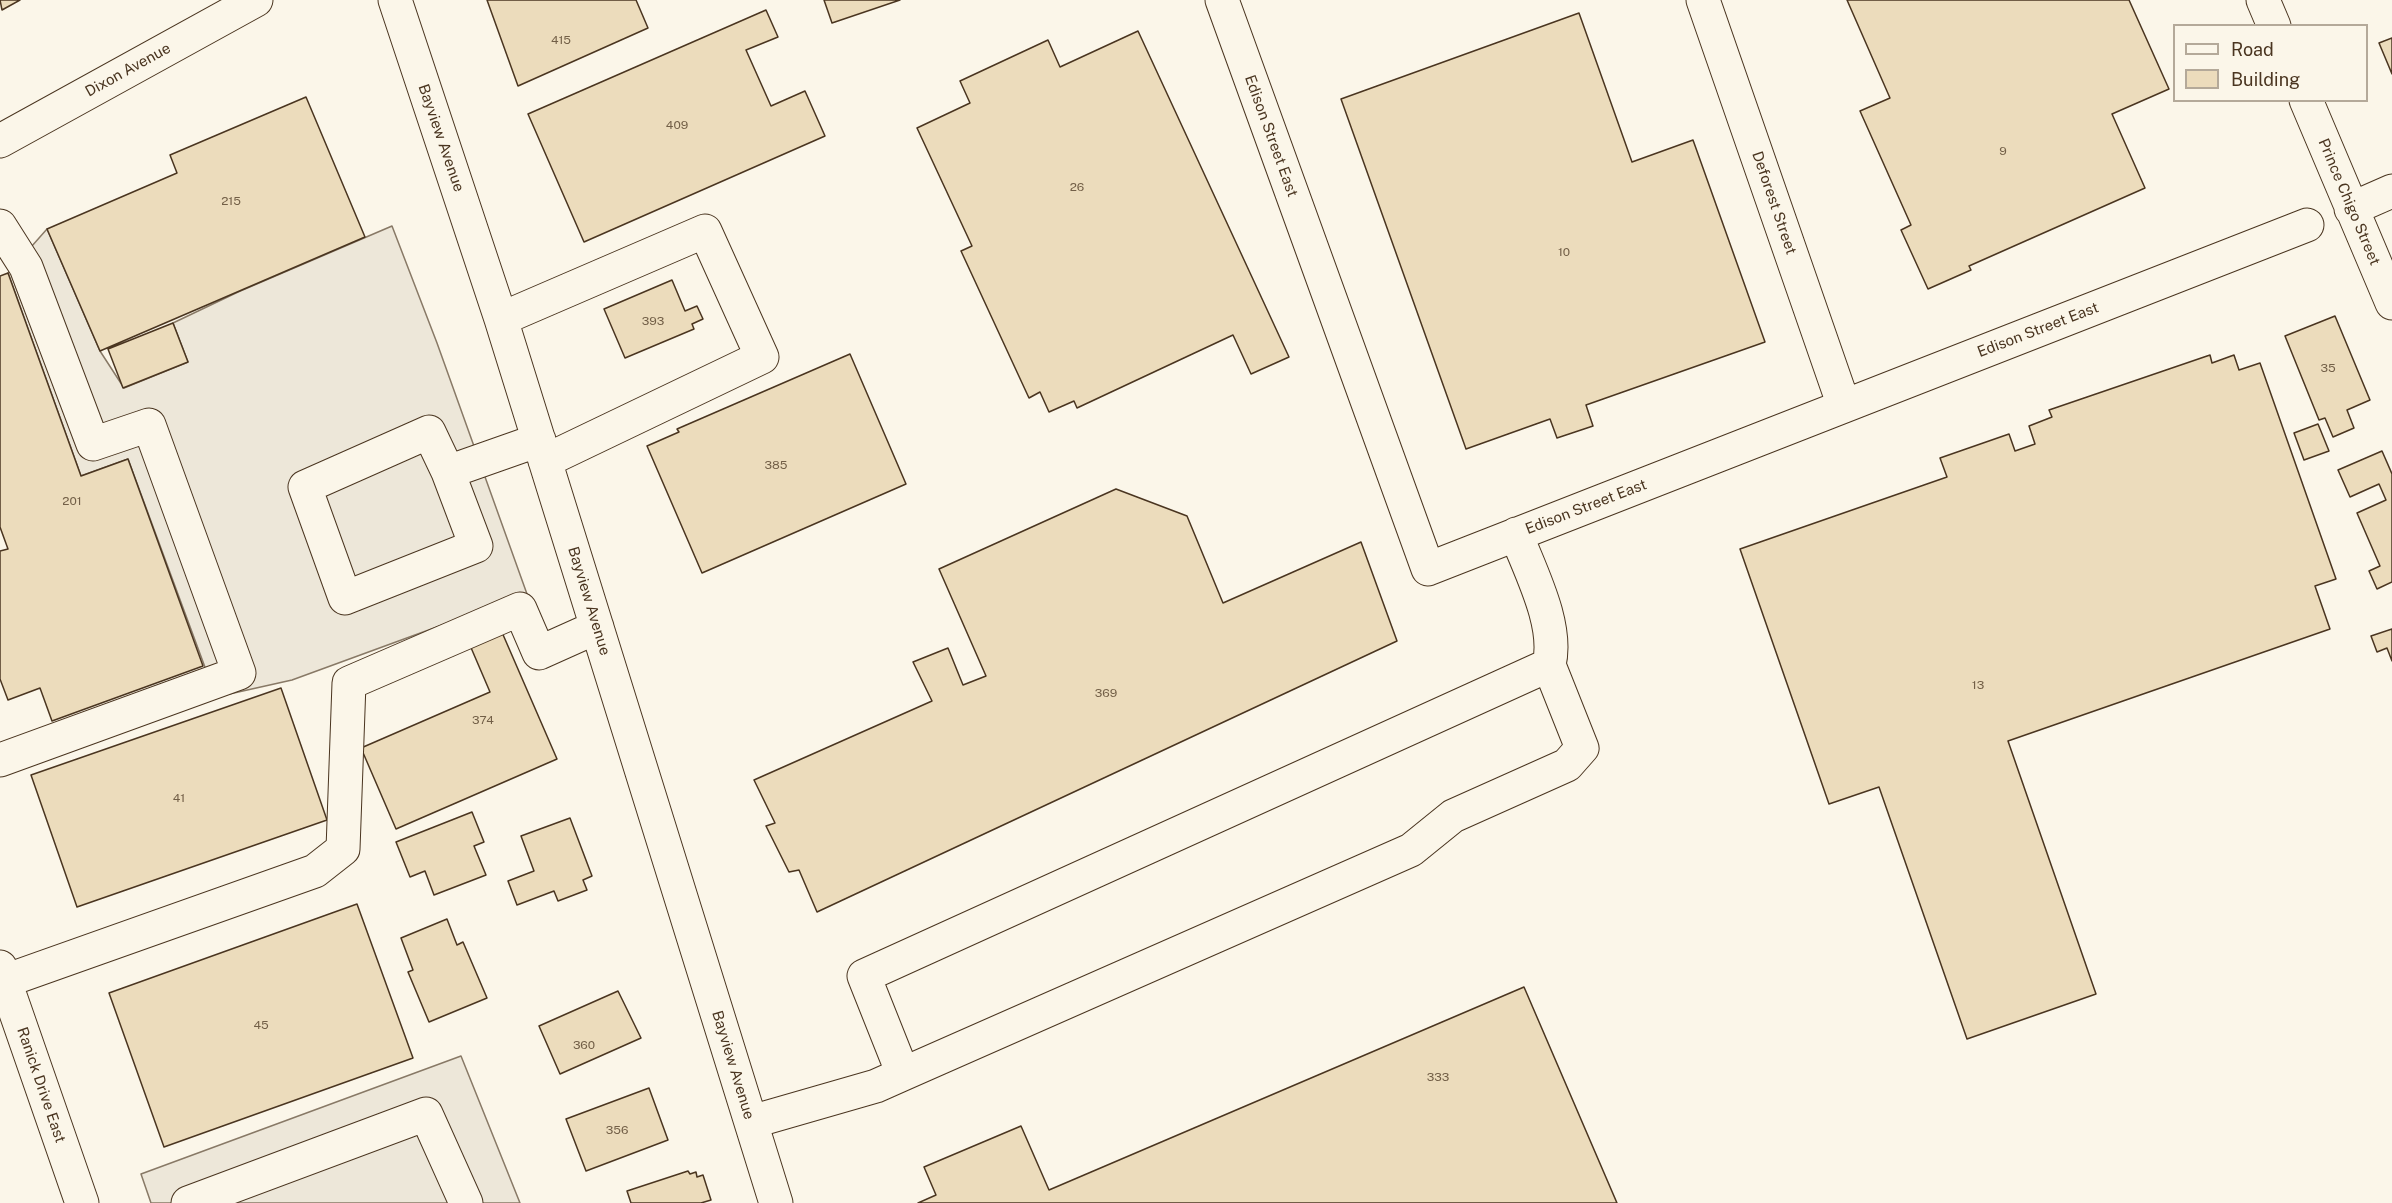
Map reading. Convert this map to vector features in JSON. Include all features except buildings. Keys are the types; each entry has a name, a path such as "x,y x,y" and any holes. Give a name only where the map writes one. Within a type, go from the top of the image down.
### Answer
{"street":[{"name":"Dixon Avenue","path":"0,141 256,0"},
{"name":"Bayview Avenue","path":"395,0 501,319 776,1203"},
{"name":"Edison Street East","path":"1222,0 1428,569 2307,225"},
{"name":"Deforest Street","path":"1703,0 1844,406"},
{"path":"2263,0 2273,24"},
{"name":"Prince Chigo Street","path":"2307,102 2392,303"},
{"path":"2351,209 2392,191"},
{"path":"0,226 26,267 93,444 149,425 239,673 0,759"},
{"path":"448,472 542,450 762,357 705,231 501,319"},
{"path":"429,432 448,472 476,546 345,598 305,487 429,432"},
{"path":"751,1122 876,1086 1411,850 1453,816 1567,765 1582,748 1549,665 1552,652 1542,601 1516,534"},
{"path":"2,974 315,871 343,849 349,683 520,609 539,653 597,627"},
{"path":"903,1074 864,976 1549,665"},
{"name":"Ranick Drive East","path":"2,974 82,1203"},
{"path":"188,1203 426,1114 466,1203"}],"shaded area":[{"path":"392,226 437,343 527,594 292,680 216,697 128,459 81,476 8,273 47,229 100,351 124,388 188,362 173,323 238,292"},
{"path":"461,1056 520,1203 151,1203 141,1174"}]}
